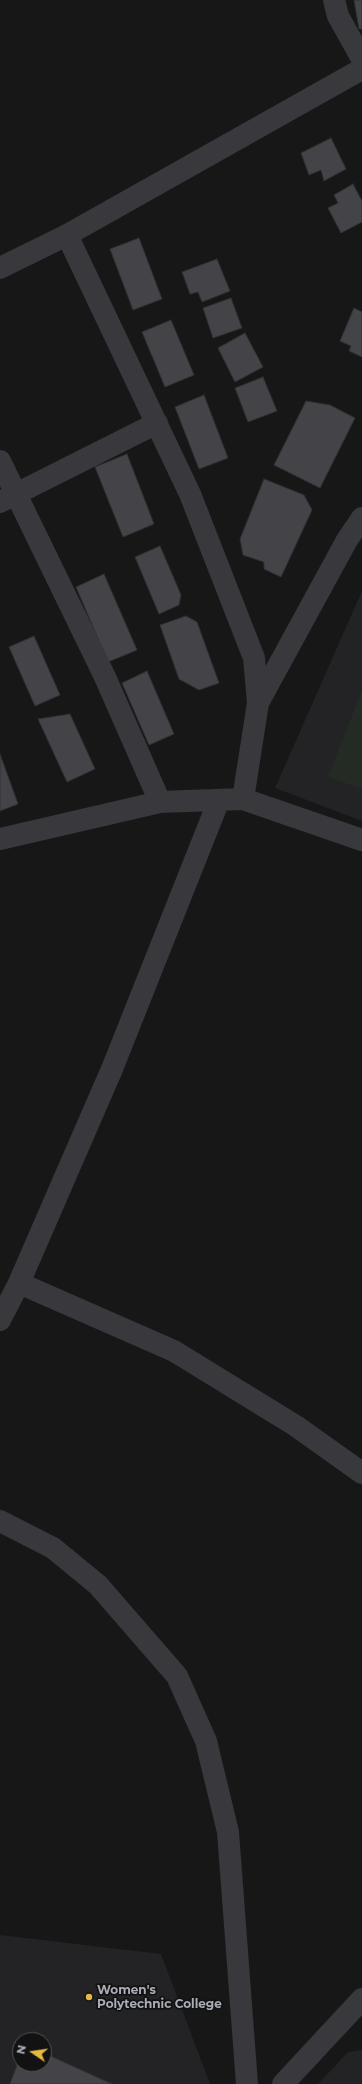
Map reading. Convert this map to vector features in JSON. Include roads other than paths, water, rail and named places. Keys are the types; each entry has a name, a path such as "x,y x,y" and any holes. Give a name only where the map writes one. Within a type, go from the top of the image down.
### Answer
{"street":[{"path":"334,0 338,16 362,59"},
{"path":"0,268 67,235 362,69"},
{"path":"67,235 158,423 190,494 254,658 258,703 243,799"},
{"path":"8,498 158,423"},
{"path":"0,461 8,498 105,677 160,802"},
{"path":"258,703 347,540 362,518"},
{"path":"0,839 160,802 243,799 362,840"},
{"path":"0,1320 19,1282 112,1069 219,800"},
{"path":"19,1282 174,1351 296,1426 362,1473"},
{"path":"0,1521 53,1548 98,1585 178,1676 206,1740 228,1832 247,2084"},
{"path":"283,2084 362,1999"}],"place":[{"name":"Women's Polytechnic College","path":"89,1997"}]}
